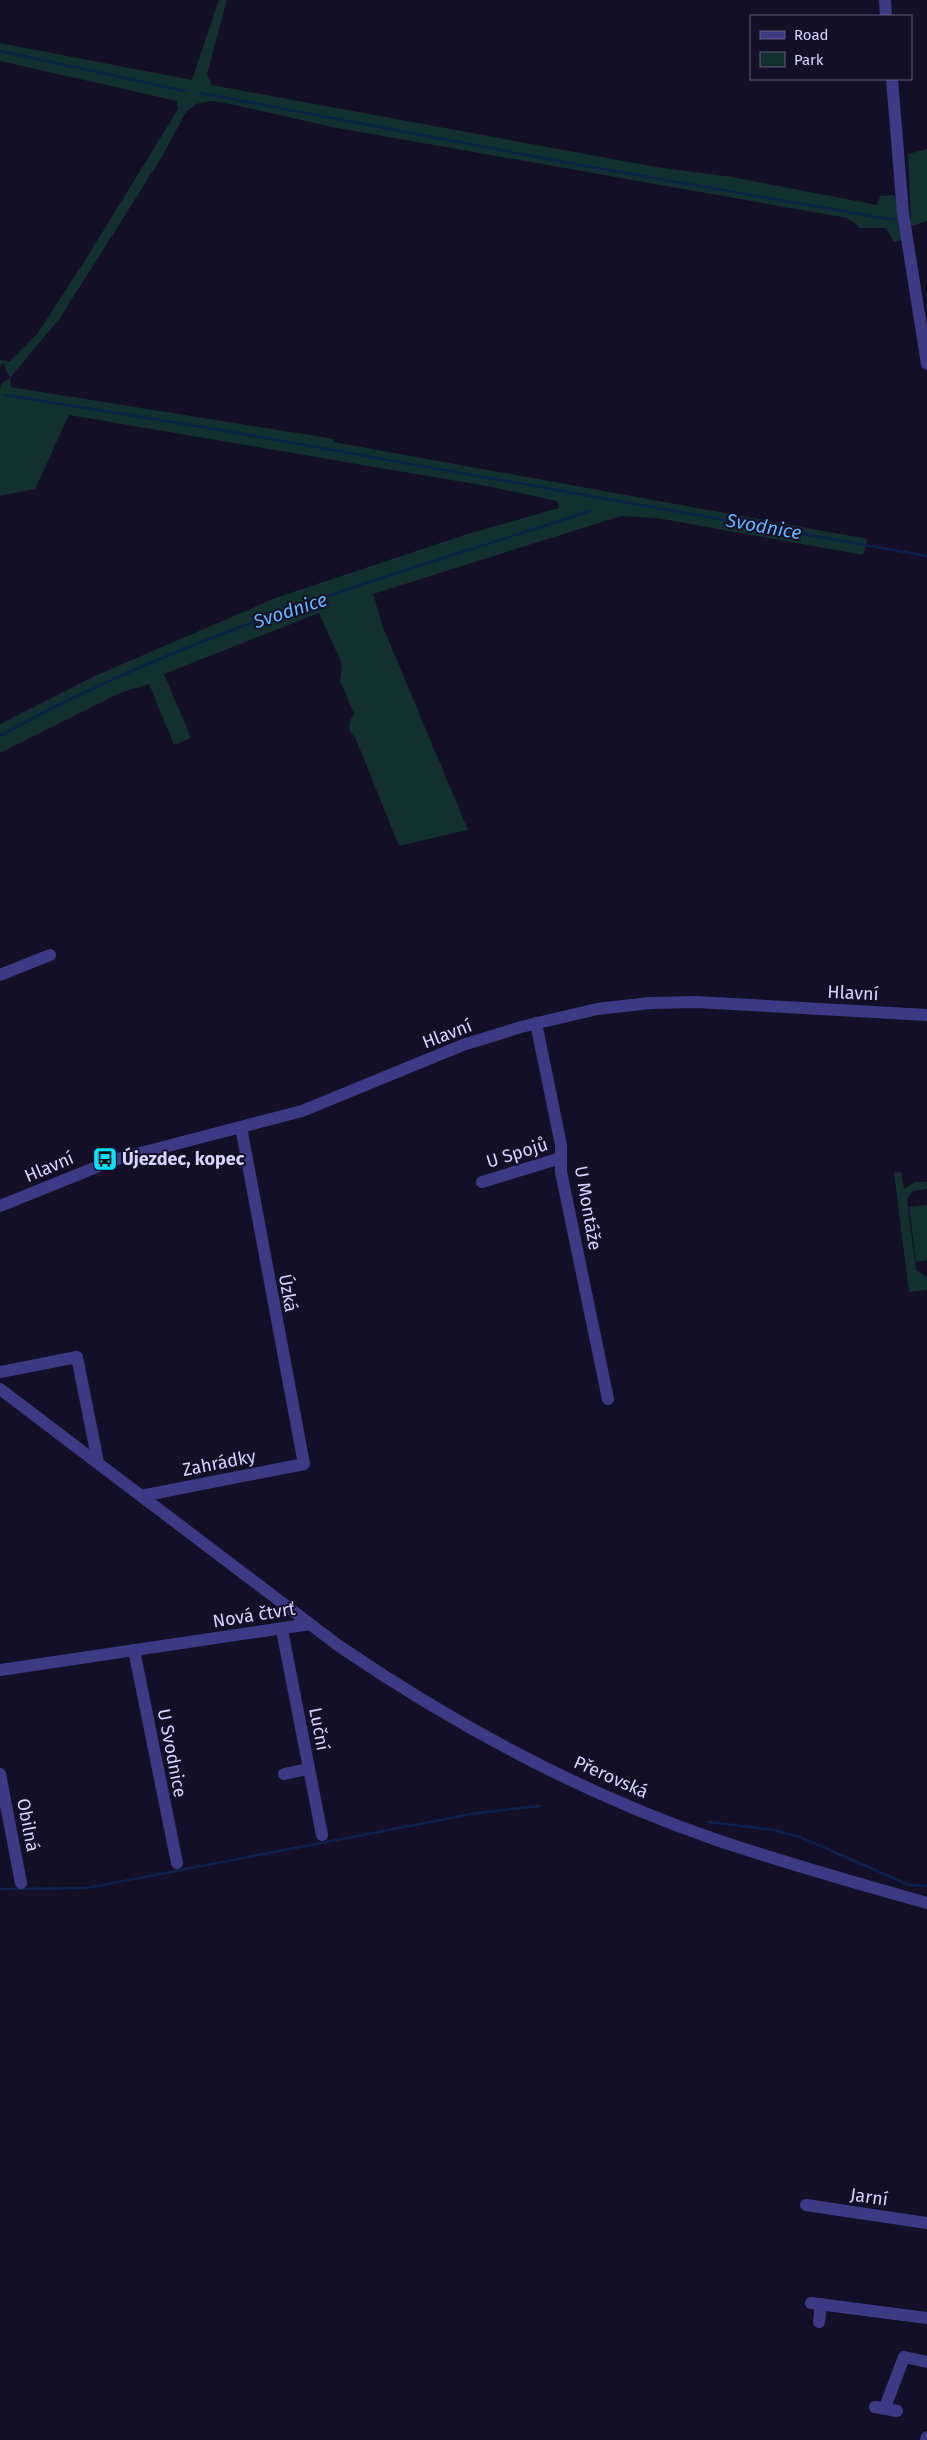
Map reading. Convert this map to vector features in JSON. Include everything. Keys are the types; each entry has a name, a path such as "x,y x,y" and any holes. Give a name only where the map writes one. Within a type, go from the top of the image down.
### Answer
{"street":[{"path":"885,0 886,15"},
{"path":"892,80 903,214 927,364"},
{"path":"0,975 50,955"},
{"name":"Hlavní","path":"0,1206 114,1160 302,1111 463,1045 536,1023 596,1009 650,1003 697,1002 927,1015"},
{"name":"U Montáže","path":"536,1023 561,1145 561,1172 608,1399"},
{"name":"Úzká","path":"241,1127 275,1318 304,1464"},
{"name":"U Spojů","path":"482,1182 561,1158"},
{"path":"0,1372 77,1357 98,1462"},
{"name":"Nová čtvrť","path":"0,1390 98,1462 310,1624"},
{"name":"Zahrádky","path":"141,1496 304,1464"},
{"name":"Nová čtvrť","path":"0,1670 282,1630 310,1624"},
{"name":"Přerovská","path":"310,1624 392,1682 476,1733 604,1794 713,1839 927,1904"},
{"name":"Luční","path":"282,1630 322,1835"},
{"name":"U Svodnice","path":"134,1650 177,1863"},
{"path":"284,1774 308,1769"},
{"name":"Obilná","path":"0,1774 21,1883"},
{"name":"Jarní","path":"806,2205 927,2223"},
{"path":"819,2322 816,2303 927,2318"},
{"path":"886,2408 906,2352 927,2362"}],"green space":[{"path":"219,0 227,0 207,74 212,85 656,167 732,177 877,205 880,196 894,195 898,205 902,240 894,242 886,228 859,228 847,218 332,127 211,101 196,104 186,112 163,155 60,318 10,378 3,363 0,366 0,360 9,362 37,334 86,259 178,109 177,101 0,61 0,43 192,80"},
{"path":"927,149 927,221 911,226 908,154"},
{"path":"10,378 11,387 334,439 334,442 868,539 863,555 657,518 621,516 373,594 383,627 468,830 399,846 355,737 350,732 350,723 354,713 340,681 342,664 319,613 164,674 191,738 174,745 149,684 120,693 0,753 0,724 97,675 278,597 464,535 559,508 557,501 492,487 69,415 35,489 0,496 0,388 2,383"},
{"path":"901,1172 904,1189 915,1182 927,1182 927,1189 913,1191 907,1199 916,1270 927,1277 927,1290 909,1292 894,1173"},
{"path":"927,1205 927,1260 916,1262 909,1207"}],"waterway":[{"path":"0,51 185,91"},
{"path":"200,93 574,164 894,220"},
{"path":"5,395 209,428 927,556"},
{"name":"Svodnice","path":"0,736 70,699 215,637 289,609 590,511"},
{"path":"0,1889 87,1888 477,1813 539,1806"},
{"path":"709,1822 774,1830 800,1837 909,1885 927,1886"}],"place":[{"name":"Újezdec, kopec","path":"105,1159"}]}
